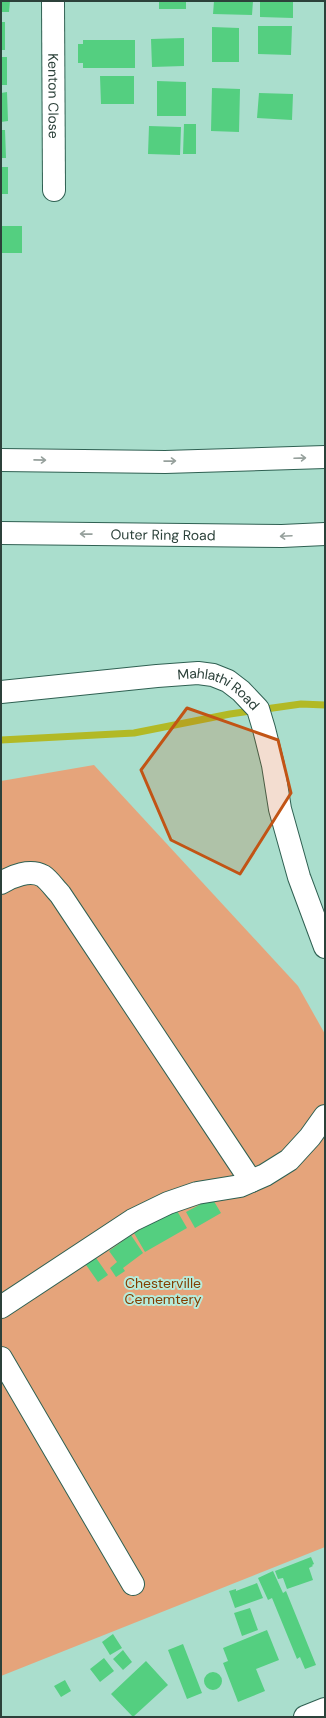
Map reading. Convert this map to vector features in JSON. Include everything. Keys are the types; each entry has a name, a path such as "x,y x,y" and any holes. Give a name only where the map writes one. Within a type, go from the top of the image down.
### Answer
{"main road":[{"name":"Kenton Close","path":"54,1 54,190"},
{"path":"1,460 165,462 325,457"},
{"name":"Outer Ring Road","path":"1,533 282,536 325,534"},
{"name":"Mahlathi Road","path":"1,692 198,673 212,675 228,681 241,691 258,709 273,765 282,817 299,877 325,947"},
{"path":"1,883 9,878 21,874 34,873 43,876 60,894 251,1181"},
{"path":"1,1307 133,1220 168,1203 197,1193 240,1186 265,1175 288,1160 310,1137 325,1116"},
{"path":"1,1358 133,1584"},
{"path":"305,1717 325,1709"}],"highlighted area":[{"path":"187,708 278,740 291,793 240,874 171,840 141,770"}],"green space":[{"name":"Chesterville Cememtery","path":"94,765 298,986 325,1034 325,1547 1,1676 1,781"}],"building":[{"path":"1,1 10,1 9,12 1,12"},
{"path":"159,1 186,1 186,9 159,9"},
{"path":"214,1 253,1 252,15 213,14"},
{"path":"260,1 293,1 293,18 260,17"},
{"path":"1,22 5,22 5,50 1,50"},
{"path":"258,26 292,26 291,55 258,54"},
{"path":"212,27 239,28 239,62 212,62"},
{"path":"184,38 184,66 152,67 151,39"},
{"path":"83,40 135,40 135,68 83,68 83,63 78,63 78,44 83,44"},
{"path":"1,57 7,57 7,85 1,85"},
{"path":"100,76 134,76 134,104 101,104"},
{"path":"157,81 186,82 186,116 157,116"},
{"path":"212,88 240,89 239,132 211,131"},
{"path":"7,92 8,121 1,122 1,93"},
{"path":"259,93 293,94 292,120 257,118"},
{"path":"184,124 196,124 196,154 183,154"},
{"path":"149,126 181,127 180,155 148,154"},
{"path":"1,130 5,130 6,158 1,158"},
{"path":"1,167 8,167 8,194 1,194"},
{"path":"1,226 22,226 22,253 1,253"},
{"path":"212,1198 221,1213 195,1228 186,1212"},
{"path":"176,1209 187,1228 145,1252 134,1233"},
{"path":"131,1235 143,1253 123,1268 125,1271 116,1277 110,1268 117,1262 109,1251"},
{"path":"94,1255 108,1275 98,1282 84,1262"},
{"path":"311,1557 314,1564 309,1568 313,1580 287,1589 283,1578 278,1579 275,1571"},
{"path":"273,1571 283,1593 286,1591 316,1665 305,1669 300,1657 297,1659 272,1598 268,1600 258,1578"},
{"path":"257,1583 263,1598 235,1608 229,1591 236,1589 236,1591"},
{"path":"250,1608 258,1630 242,1636 234,1613"},
{"path":"267,1630 279,1660 256,1669 265,1691 238,1702 223,1663 228,1661 223,1648"},
{"path":"113,1634 122,1648 110,1655 102,1642"},
{"path":"183,1644 202,1693 187,1699 168,1650"},
{"path":"123,1650 132,1662 123,1670 113,1659"},
{"path":"104,1658 114,1671 100,1682 90,1669"},
{"path":"146,1661 168,1685 133,1717 111,1694"},
{"path":"209,1672 217,1672 222,1677 220,1688 217,1690 209,1690 204,1685 204,1677"},
{"path":"65,1680 71,1691 61,1697 54,1686"}],"waterway":[{"path":"1,740 134,733 230,714 301,704 325,705"}]}
